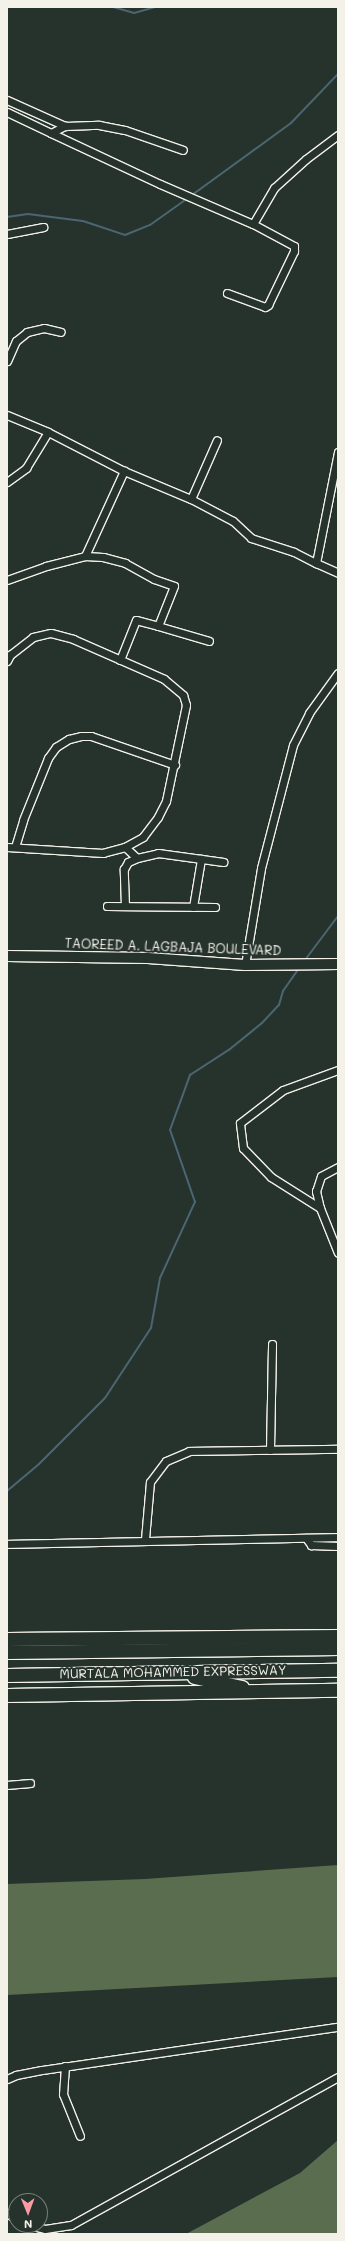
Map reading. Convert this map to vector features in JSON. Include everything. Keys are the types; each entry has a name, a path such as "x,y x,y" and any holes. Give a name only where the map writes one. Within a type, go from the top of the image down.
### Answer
{"highway":[{"path":"7,1640 338,1636"},
{"name":"MURTALA MOHAMMED EXPRESSWAY","path":"12,1652 338,1648"},
{"path":"11,1675 20,1664 12,1652"},
{"path":"49,1675 45,1671 44,1663 54,1652"},
{"name":"MURTALA MOHAMMED EXPRESSWAY","path":"11,1675 338,1670"},
{"path":"171,1672 265,1692"},
{"name":"MURTALA MOHAMMED EXPRESSWAY","path":"7,1695 338,1690"}],"street":[{"path":"7,100 65,126"},
{"path":"7,112 253,224 294,246 294,251 268,305 265,307 227,293"},
{"path":"51,133 65,126 99,125 125,130 183,150"},
{"path":"253,224 274,188 306,159 338,135"},
{"path":"7,234 43,227"},
{"path":"7,360 16,341 27,332 44,328 61,332"},
{"path":"7,414 48,432 124,471 191,499 233,521 251,538 294,552 338,573"},
{"path":"7,482 26,468 48,432"},
{"path":"191,499 217,440"},
{"path":"316,563 338,452"},
{"path":"85,556 124,471"},
{"path":"7,580 46,566 85,556 103,557 125,563 154,579 174,586 158,626"},
{"path":"120,660 136,620 209,641"},
{"path":"7,661 10,654 33,637 51,634 73,639 164,679 183,695 186,705 186,715 166,801 158,817 143,837 124,847 103,853 7,847"},
{"path":"245,965 260,868 294,745 309,713 338,673"},
{"path":"16,848 23,820 48,758 56,747 69,739 81,736 90,736 175,765"},
{"path":"124,847 137,858"},
{"path":"125,906 124,869 128,862 137,858 158,854 223,862"},
{"path":"193,907 201,859"},
{"path":"107,906 215,907"},
{"name":"TAOREED A. LAGBAJA BOULEVARD","path":"7,956 148,958 245,965 338,964"},
{"path":"320,1208 271,1177 243,1148 240,1123 283,1090 338,1070"},
{"path":"338,1167 321,1176 316,1191 320,1208 338,1253"},
{"path":"270,1450 272,1344"},
{"path":"145,1539 150,1482 166,1461 189,1450 338,1449"},
{"path":"7,1544 145,1539 338,1537"},
{"path":"306,1538 311,1545 338,1546"},
{"path":"7,1785 30,1783"},
{"path":"7,2078 65,2066 338,2027"},
{"path":"65,2066 62,2093 80,2136"},
{"path":"48,2229 71,2225 338,2077"}],"green space":[{"path":"338,1865 338,1977 7,1995 7,1884 145,1879"},
{"path":"338,2140 338,2234 186,2234 300,2173"}],"waterway":[{"path":"113,7 134,13 155,7"},
{"path":"192,195 291,123 338,74"},
{"path":"7,217 28,214 83,221 125,235 150,225 188,198"},
{"path":"305,960 338,916"},
{"path":"7,1491 39,1464 105,1398 151,1328 160,1278 195,1202 170,1130 190,1075 230,1049 262,1023 279,1005 283,991 299,968"}]}
